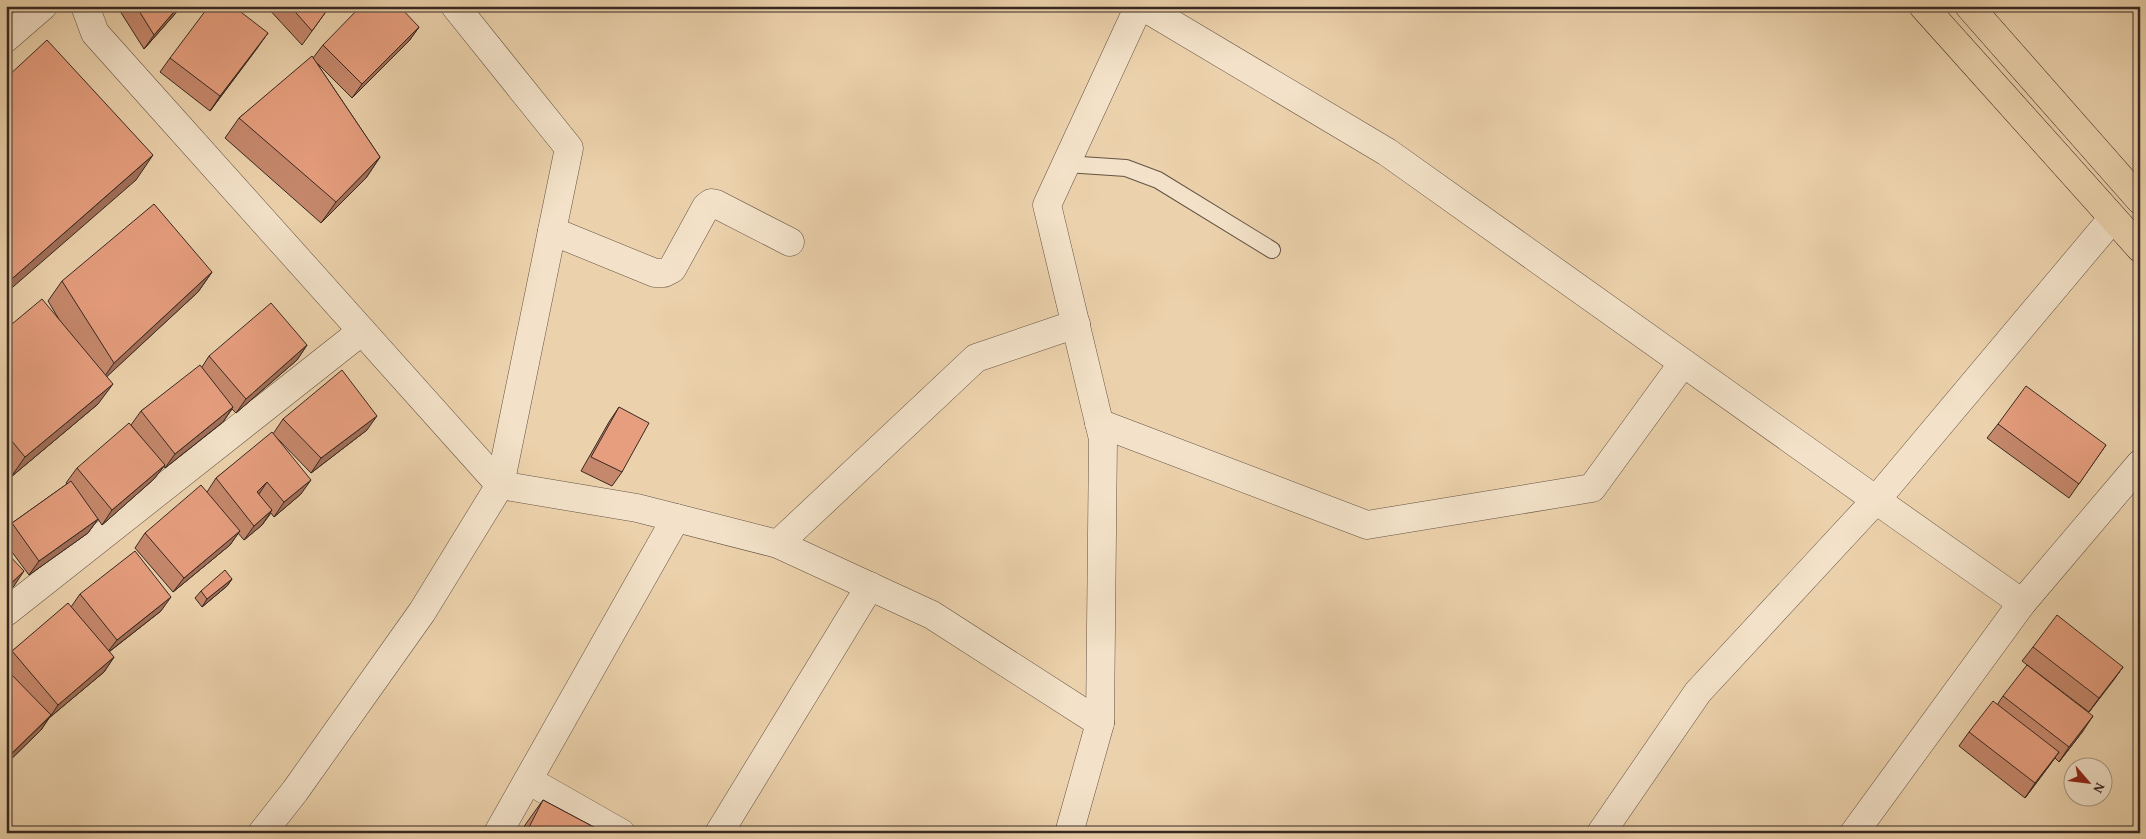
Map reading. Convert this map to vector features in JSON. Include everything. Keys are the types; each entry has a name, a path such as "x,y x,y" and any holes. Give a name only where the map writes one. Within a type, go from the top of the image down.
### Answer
{"main road":[{"path":"1923,6 2140,248"},
{"path":"1969,6 2140,200"}],"street":[{"path":"6,38 43,6"},
{"path":"86,6 95,33 500,485 637,508 778,544 932,614 1100,723"},
{"path":"262,833 296,791 422,612 500,485 569,148 456,6"},
{"path":"1069,833 1100,723 1103,439 1047,205 1140,6 1387,152 2022,603"},
{"path":"552,231 655,273 664,273 672,269 706,207 711,203 790,242"},
{"path":"1601,833 1698,692 1876,500 2112,219"},
{"path":"778,544 976,358 1076,324"},
{"path":"6,612 362,331"},
{"path":"1099,423 1367,524 1592,488 1683,363"},
{"path":"1854,833 2022,603 2140,464"},
{"path":"498,833 676,518"},
{"path":"720,833 870,586"},
{"path":"528,780 620,833"}],"lane":[{"path":"1066,164 1126,168 1142,173 1158,180 1272,250"}],"building":[{"path":"136,6 179,6 154,35"},
{"path":"209,6 233,6 268,33 220,96 170,58"},
{"path":"290,6 330,6 312,31"},
{"path":"361,6 399,6 419,27 362,84 323,45"},
{"path":"47,40 153,155 6,284 6,78"},
{"path":"312,56 380,157 336,202 239,118"},
{"path":"154,204 212,272 114,363 62,281"},
{"path":"42,299 113,384 25,457 6,434 6,329"},
{"path":"271,303 307,345 246,399 209,356"},
{"path":"200,365 233,407 175,454 141,411"},
{"path":"342,370 377,416 321,458 283,419"},
{"path":"2026,386 2106,445 2079,484 1998,424"},
{"path":"619,407 649,423 622,472 591,457"},
{"path":"129,423 165,465 112,510 77,468"},
{"path":"272,432 311,480 284,502 267,482 257,492 272,510 254,526 216,478"},
{"path":"71,481 98,519 39,561 12,523"},
{"path":"201,485 240,531 184,578 145,533"},
{"path":"135,551 171,597 117,640 80,594"},
{"path":"6,552 24,571 6,588"},
{"path":"225,570 232,579 207,599 201,591"},
{"path":"68,603 114,657 58,705 12,651"},
{"path":"2057,615 2123,667 2099,698 2033,647"},
{"path":"2027,665 2093,716 2069,747 2003,696"},
{"path":"6,669 51,715 6,759"},
{"path":"1993,701 2059,752 2035,783 1969,732"},
{"path":"543,800 605,833 526,833"}]}
